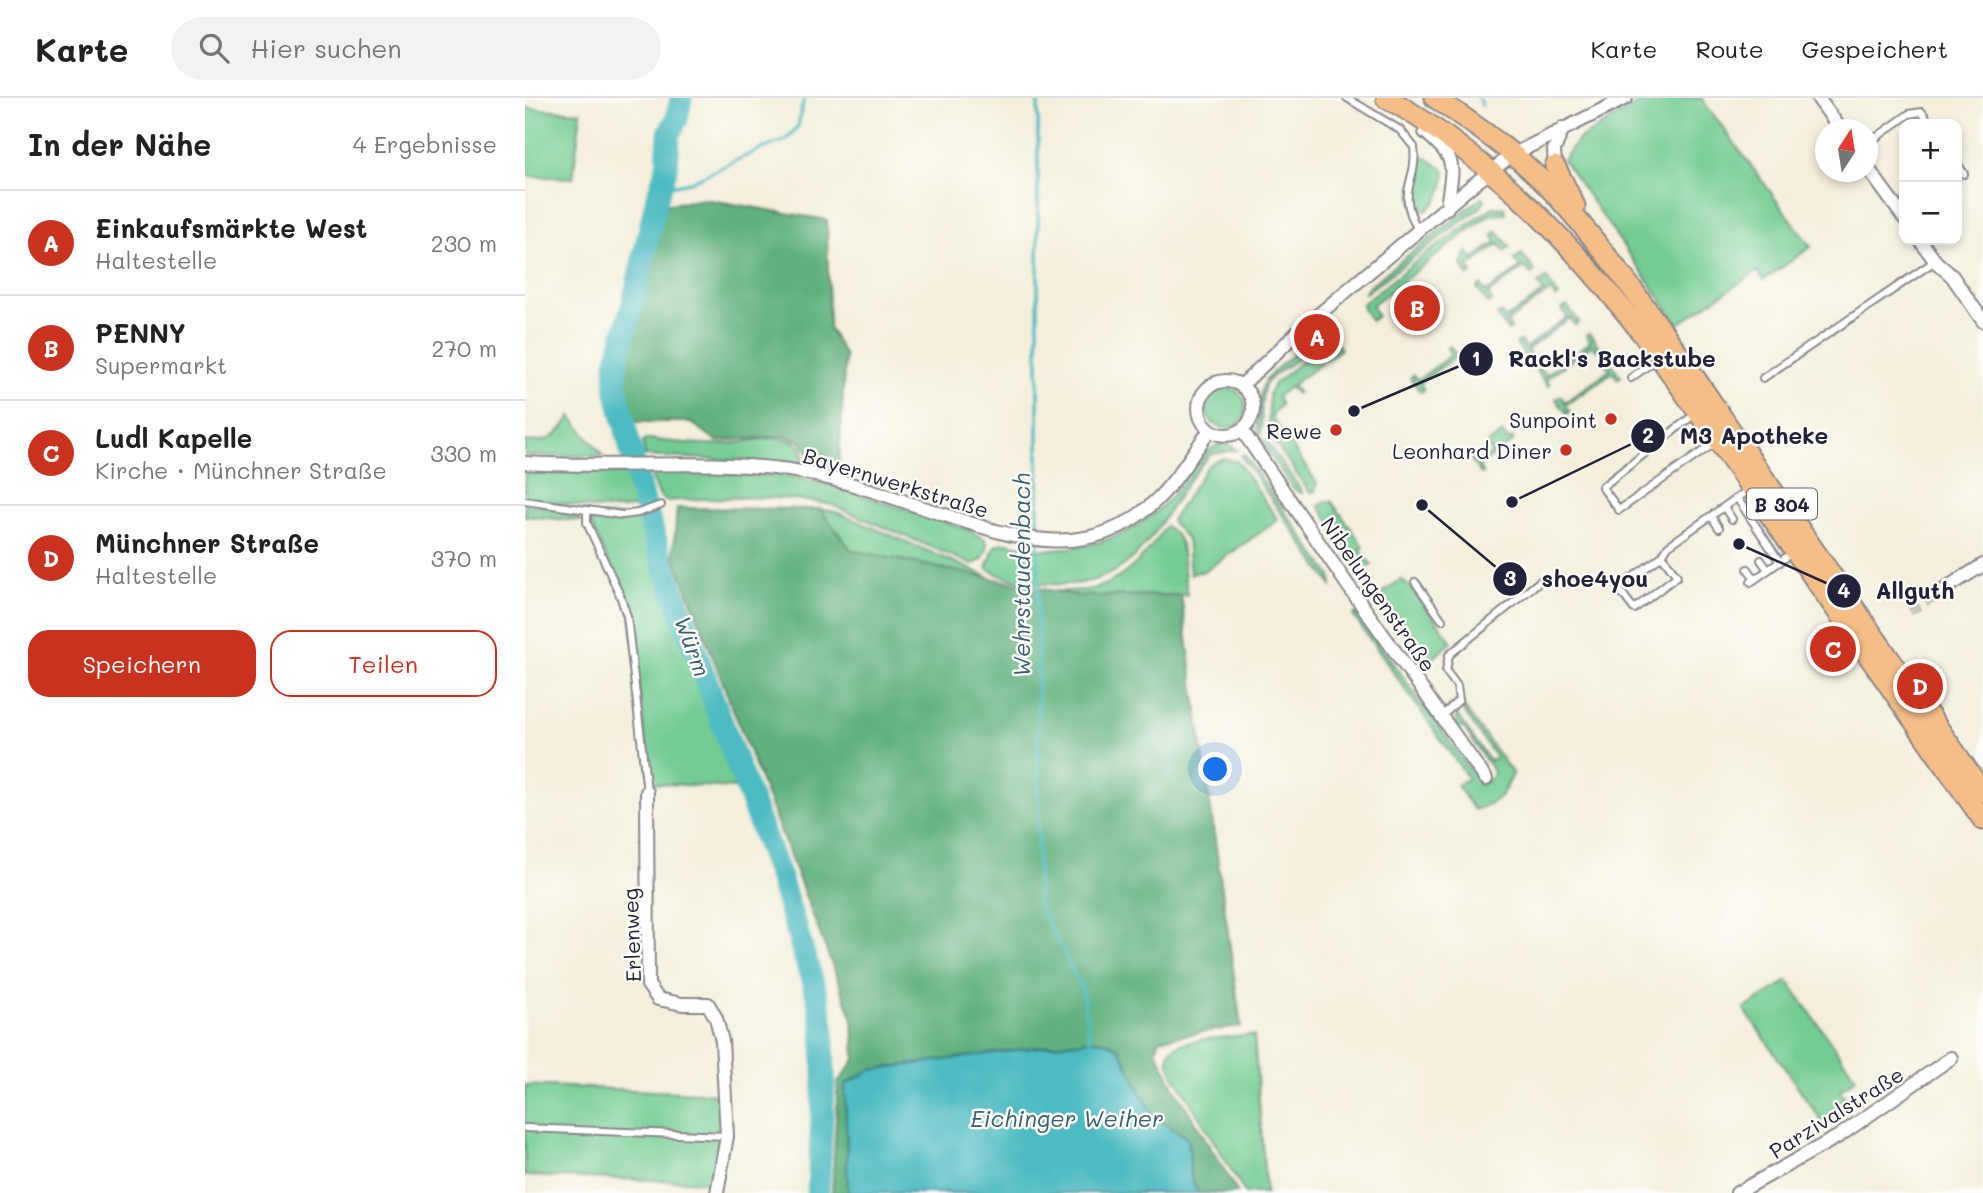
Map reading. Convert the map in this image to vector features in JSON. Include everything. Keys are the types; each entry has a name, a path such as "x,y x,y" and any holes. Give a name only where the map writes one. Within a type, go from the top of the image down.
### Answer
{"main road":[{"name":"B 304","path":"1435,98 1512,155 1554,193 1587,232 1724,435 1750,488 1794,552 1815,566 1975,783 1983,820"},
{"name":"B 304","path":"1390,100 1414,114 1491,171 1539,215 1666,352"},
{"path":"1555,166 1587,232"}],"street":[{"path":"1241,386 1298,332 1512,155 1626,98"},
{"path":"1818,98 1833,119"},
{"path":"1414,114 1422,130 1446,149 1451,160 1447,208"},
{"path":"1555,166 1554,150 1563,128"},
{"path":"1878,182 1899,211"},
{"path":"1924,245 1935,261 1952,276 1983,320"},
{"path":"1224,382 1241,386 1248,393 1253,410 1250,419 1242,430 1229,435 1220,435 1210,430 1201,419 1199,411 1203,394 1209,388 1224,382"},
{"name":"Bayernwerkstraße","path":"525,464 746,467 809,474 837,480 995,532 1047,541 1087,538 1107,532 1134,518 1163,493 1210,430"},
{"name":"Nibelungenstraße","path":"1242,430 1349,587 1486,779"},
{"path":"1946,588 1983,565"},
{"name":"Erlenweg","path":"647,792 648,985 658,999 682,1004 708,1004 716,1018 722,1041 727,1136 717,1193"},
{"name":"Parzivalstraße","path":"1737,1193 1839,1136 1951,1058"}],"lane":[{"path":"1347,98 1400,130 1414,146 1412,170 1406,189 1408,212 1419,232"},
{"path":"1902,119 1909,114 1922,112 1927,119"},
{"path":"1878,136 1899,121"},
{"path":"1763,378 1935,261"},
{"path":"1631,377 1666,352"},
{"path":"1704,407 1602,486 1619,510 1724,435"},
{"path":"1662,556 1677,576 1634,609 1618,588 1662,556 1668,546 1750,488 1794,552 1753,581 1748,569"},
{"path":"525,501 622,515 657,506"},
{"path":"1724,507 1732,519"},
{"path":"587,512 587,523 627,616 647,792"},
{"path":"1711,516 1719,528"},
{"path":"1761,560 1768,570"},
{"path":"1442,716 1459,700 1457,686 1446,671 1449,655 1540,581"},
{"path":"1415,582 1442,620"},
{"path":"525,1128 727,1136"}],"green space":[{"path":"1647,98 1701,98 1811,247 1764,280 1757,271 1678,324 1563,160 1578,140"},
{"path":"525,108 581,112 573,178 525,176"},
{"path":"1425,157 1445,170 1441,193 1426,211 1418,209 1412,198 1417,173"},
{"path":"1482,197 1485,200 1481,207 1364,294 1369,286"},
{"path":"705,199 827,220 829,328 845,356 839,464 822,460 809,453 800,441 785,436 717,441 690,422 632,422 623,386 629,344 663,205"},
{"path":"1493,207 1505,208 1506,213 1489,215 1372,305 1377,316 1371,321 1362,304 1423,256"},
{"path":"1497,231 1510,247 1505,251 1499,244 1469,266 1472,273 1468,276 1462,265 1464,256 1468,252 1473,259 1496,242 1492,235"},
{"path":"1522,254 1535,271 1531,274 1525,267 1488,294 1492,301 1488,304 1477,288 1481,285 1486,292 1520,268 1514,259"},
{"path":"1546,278 1559,296 1556,298 1550,291 1507,322 1511,329 1508,331 1497,316 1501,313 1505,319 1544,292 1538,284"},
{"path":"1567,306 1579,322 1575,325 1570,318 1527,350 1532,357 1528,360 1516,344 1520,341 1525,348 1567,317 1562,309"},
{"path":"1589,333 1601,349 1597,351 1592,345 1546,379 1550,384 1548,386 1536,371 1540,368 1546,375 1590,342 1586,335"},
{"path":"1332,337 1341,349 1292,385 1298,393 1290,387 1277,397 1281,405 1273,413 1273,419 1317,483 1315,491 1310,493 1268,433 1269,393 1274,384"},
{"path":"1450,346 1462,362 1460,364 1454,358 1420,383 1424,390 1421,392 1410,378 1413,375 1418,380 1451,355 1447,348"},
{"path":"1295,353 1299,358 1274,375 1265,386 1259,435 1257,425 1260,397 1265,382"},
{"path":"1610,362 1621,376 1618,379 1613,372 1566,405 1570,412 1567,414 1556,399 1561,396 1565,402 1610,370 1606,365"},
{"path":"1226,388 1240,394 1246,408 1240,422 1226,428 1212,422 1206,408 1212,394"},
{"path":"571,416 603,456 525,456 525,441 540,441 553,437"},
{"path":"1503,433 1508,440 1512,438 1514,441 1479,466 1483,473 1481,474 1471,460 1473,458 1477,463 1492,453 1487,444"},
{"path":"648,439 713,444 782,439 797,443 804,456 801,464 645,456 643,442"},
{"path":"1263,440 1303,493 1292,487 1261,442"},
{"path":"1221,444 1228,444 1237,450 1211,454 1146,543 1129,561 1108,575 1082,583 1041,584 1009,579 987,568 995,546 1000,544 1010,543 1031,549 1060,549 1094,543 1127,531 1157,510 1173,494 1200,458"},
{"path":"1244,454 1331,576 1332,586 1241,456"},
{"path":"1224,458 1238,462 1278,520 1205,571 1190,574 1187,539 1171,521 1207,467"},
{"path":"525,470 644,474 655,503 607,509 525,497"},
{"path":"650,473 791,476 826,484 967,529 986,540 986,552 982,559 971,564 832,505 812,501 749,497 665,501 659,495"},
{"path":"1327,501 1332,502 1364,547 1360,550 1372,565 1361,567 1319,506"},
{"path":"525,504 563,510 581,521 525,516"},
{"path":"677,508 820,509 851,550 1079,596 1181,595 1241,1026 1160,1039 1156,1050 1174,1087 1238,1193 1199,1193 1190,1173 1188,1139 1153,1116 1119,1048 1104,1041 1091,1040 871,1070 845,1084 848,1193 832,1193 838,1083 855,1059 853,1019 673,554"},
{"path":"820,509 836,512 996,580 851,550"},
{"path":"598,516 639,516 735,788 650,783 631,618 591,524"},
{"path":"1166,526 1181,544 1187,595 1079,596 1052,591 1086,590 1111,582 1142,557"},
{"path":"1401,579 1417,594 1452,642 1428,662 1381,594"},
{"path":"1357,613 1481,785 1492,777 1493,771 1464,728 1458,727 1455,721 1457,715 1490,761 1496,758 1460,706 1462,704 1513,774 1506,788 1494,801 1474,810 1457,785 1468,778 1353,615"},
{"path":"1788,981 1856,1078 1840,1090 1849,1105 1823,1123 1744,1009"},
{"path":"1254,1035 1266,1193 1245,1193 1171,1070 1169,1059 1172,1049 1187,1042"},
{"path":"525,1085 719,1094 720,1131 714,1182 525,1176"}],"water":[{"name":"Eichinger Weiher","path":"1091,1040 1104,1041 1119,1048 1153,1116 1188,1139 1190,1173 1199,1193 848,1193 845,1085 871,1070"}],"waterway":[{"name":"Würm","path":"681,98 677,119 669,133 667,167 656,201 616,364 616,388 640,489 663,564 781,881 817,996 823,1025 824,1079 818,1193"},
{"path":"660,188 690,182 786,140 798,126 804,98"},
{"name":"Wehrstaudenbach","path":"1038,98 1038,905 1082,988 1090,1043"},
{"path":"1478,98 1482,105"}],"tunnel":[{"path":"1909,610 1946,588"}],"place":[{"name":"PENNY","path":"1417,308"},
{"name":"Einkaufsmärkte West","path":"1317,337"},
{"name":"Rackl's Backstube","path":"1354,411"},
{"name":"Sunpoint","path":"1611,419"},
{"name":"Rewe","path":"1336,430"},
{"name":"Leonhard Diner","path":"1566,450"},
{"name":"M3 Apotheke","path":"1512,502"},
{"name":"shoe4you","path":"1422,505"},
{"name":"Allguth","path":"1739,544"},
{"name":"Ludl Kapelle","path":"1833,649"},
{"name":"Münchner Straße","path":"1920,686"}]}
